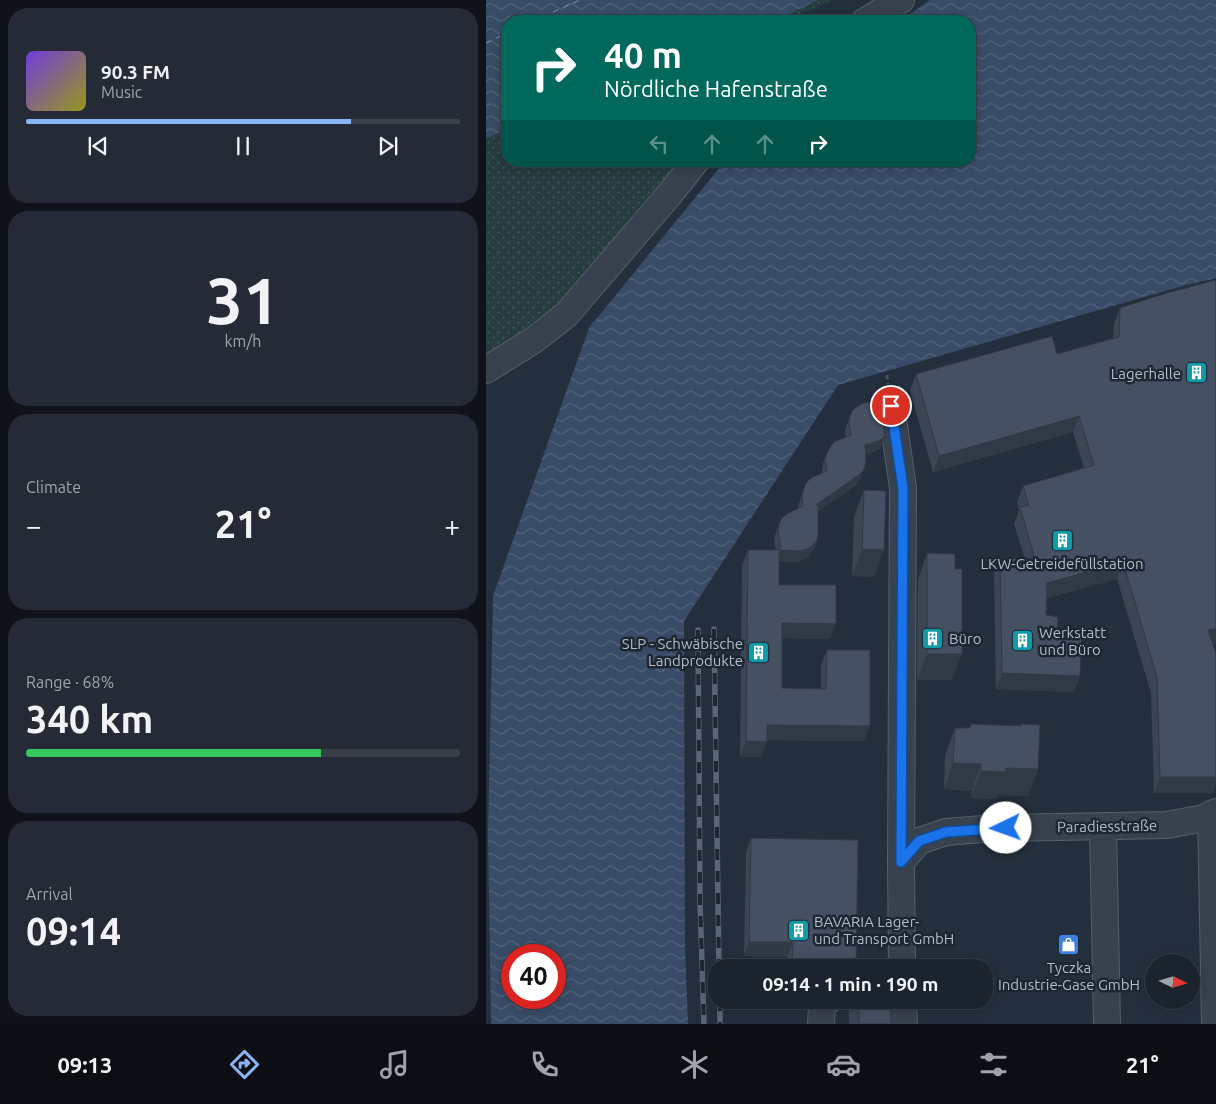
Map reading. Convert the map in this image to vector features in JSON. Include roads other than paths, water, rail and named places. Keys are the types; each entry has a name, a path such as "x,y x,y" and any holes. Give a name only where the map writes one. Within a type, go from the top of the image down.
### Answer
{"street":[{"path":"875,15 901,0"},
{"path":"486,370 540,336 566,315 691,167"},
{"path":"891,406 903,488 902,959"},
{"path":"1214,813 1215,1024"},
{"name":"Paradiesstraße","path":"901,862 919,841 946,832 996,828 1167,825 1204,818 1214,813"},
{"path":"1103,826 1107,1024"},
{"path":"821,1024 822,1009"},
{"path":"903,1009 904,1024"}],"water":[{"path":"486,0 818,0 788,15 501,15 501,132 486,139"},
{"path":"930,0 1216,0 1216,278 838,385 684,621 685,948 688,1024 491,1024 488,833 493,596 589,328 720,167 976,167 976,15 909,15"}],"railway":[{"path":"714,629 719,959"},
{"path":"698,630 700,902 704,1024"},
{"path":"720,1009 720,1024"}],"place":[{"name":"Lagerhalle","path":"1197,373"},
{"name":"LKW-Getreidefüllstation","path":"1062,540"},
{"name":"Büro","path":"933,638"},
{"name":"Werkstatt und Büro","path":"1023,641"},
{"name":"SLP - Schwäbische Landprodukte","path":"759,652"},
{"name":"BAVARIA Lager- und Transport GmbH","path":"798,930"},
{"name":"Tyczka Industrie-Gase GmbH","path":"1069,944"}]}
